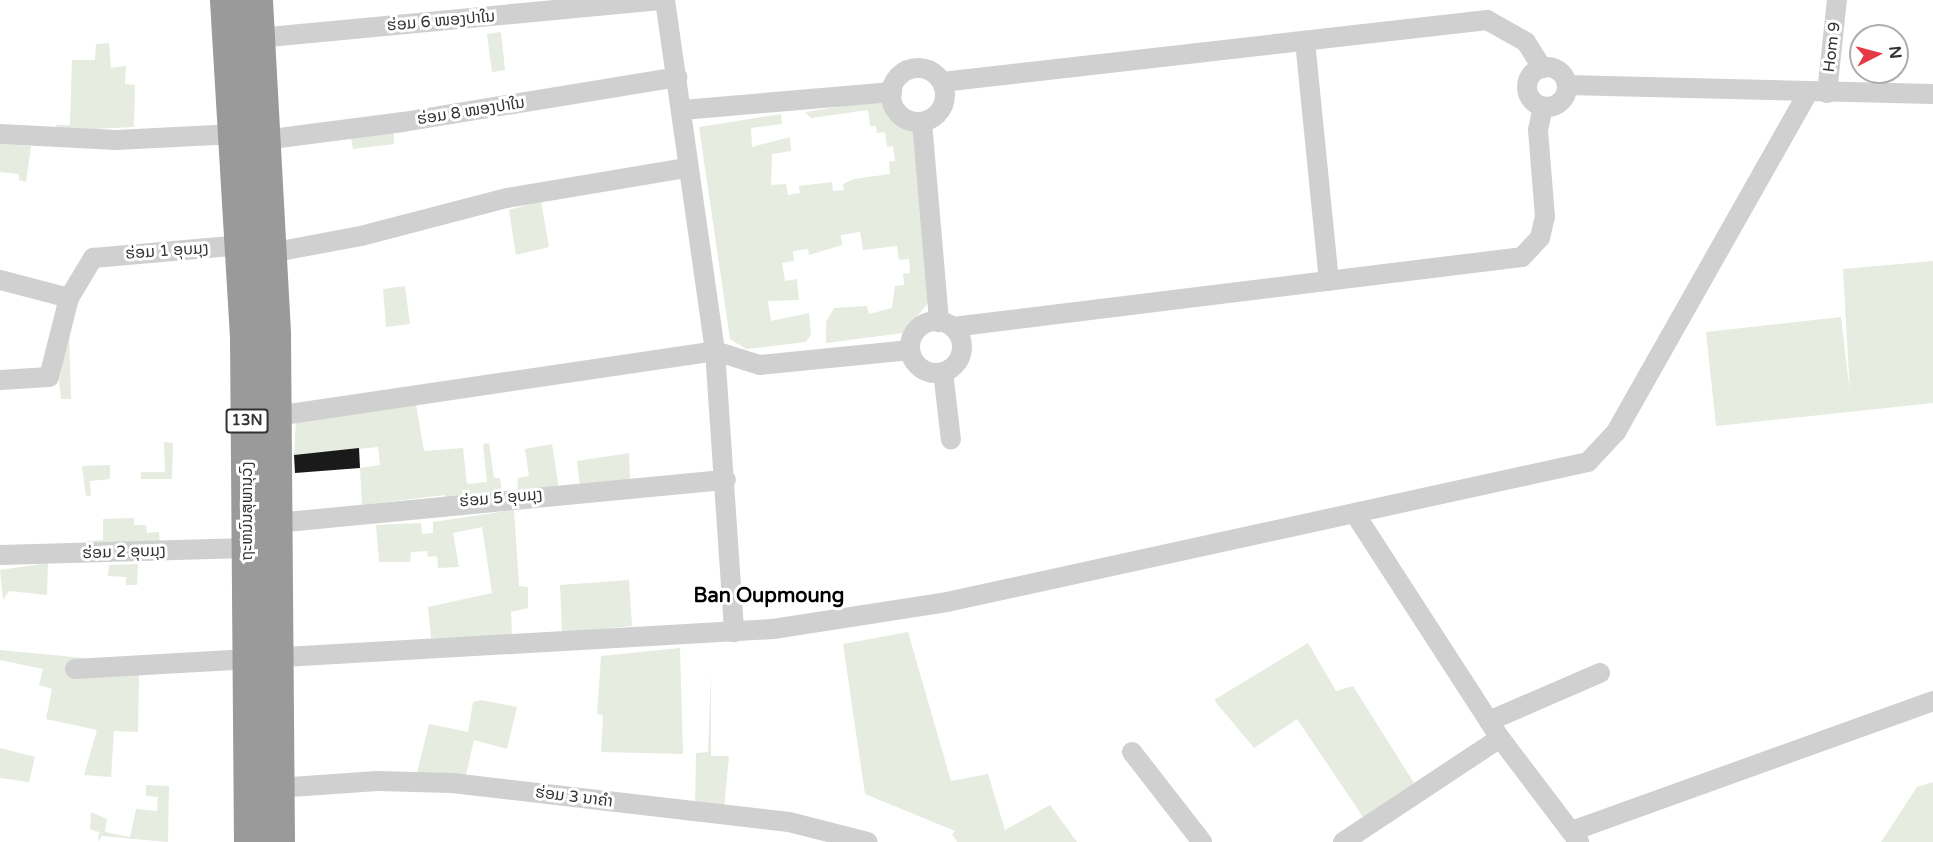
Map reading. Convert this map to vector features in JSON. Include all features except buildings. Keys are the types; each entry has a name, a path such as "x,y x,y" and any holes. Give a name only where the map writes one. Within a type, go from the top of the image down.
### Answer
{"highway":[{"name":"ຖະຫນົນສຸພານຸວົງ","path":"226,0 250,137 256,249 276,416 276,523 262,659 250,842"},
{"name":"ຖະຫນົນສຸພານຸວົງ","path":"250,137 258,38 256,0"},
{"name":"ຖະຫນົນສຸພານຸວົງ","path":"256,249 248,548 277,788 278,842"}],"street":[{"name":"ຮ່ອມ 6 ໜອງປາໃນ","path":"258,38 660,0"},
{"path":"665,0 682,110 687,168 715,351 726,480 734,632"},
{"name":"Hom 9","path":"1817,93 1837,0"},
{"path":"922,122 898,112 892,92 897,79 911,69 928,70 942,82 1487,20 1521,38 1542,68 1561,72 1567,85 1561,102 1543,107 1532,100 1527,88 1531,76 1542,68"},
{"path":"1305,40 1329,281"},
{"name":"ຮ່ອມ 8 ໜອງປາໃນ","path":"0,134 102,140 250,137 403,122 677,77"},
{"path":"922,122 942,107 942,82"},
{"path":"1567,85 1817,93 1933,94"},
{"path":"682,110 892,92"},
{"path":"75,669 734,632 947,602 1588,462 1616,432 1817,93"},
{"path":"910,350 920,327 1522,257 1540,238 1545,217 1538,130 1543,107"},
{"path":"910,350 923,370 943,372 954,366 962,351 946,324 922,122"},
{"name":"ຮ່ອມ 1 ອຸບມຸງ","path":"69,297 93,258 256,249 361,236 507,198 687,168"},
{"path":"0,280 69,297 49,377 0,380"},
{"path":"276,416 715,351 760,365 910,350"},
{"path":"943,372 951,440"},
{"name":"ຮ່ອມ 5 ອຸບມຸງ","path":"276,523 726,480"},
{"path":"1355,514 1500,738 1576,836 1933,701"},
{"name":"ຮ່ອມ 2 ອຸບມຸງ","path":"0,555 248,548"},
{"path":"1489,721 1600,673"},
{"path":"1343,842 1500,738"},
{"path":"1132,752 1202,842"},
{"name":"ຮ່ອມ 3 ນາຄຳ","path":"277,788 377,782 452,783 789,822 868,842"}],"shaded area":[{"path":"501,32 505,70 492,72 487,34"},
{"path":"109,43 111,68 126,66 125,84 135,85 134,127 55,131 56,125 70,125 72,60 95,60 96,44"},
{"path":"881,100 890,116 913,130 929,302 903,333 826,343 826,322 834,308 867,306 869,314 892,308 895,286 904,285 903,274 910,273 909,259 899,260 897,246 863,250 860,232 841,235 842,245 809,255 808,249 793,251 794,261 782,263 785,281 797,279 799,300 768,301 771,321 809,313 811,335 806,342 746,349 730,339 699,127 781,114 782,124 751,128 752,147 790,137 791,151 772,154 771,185 786,184 788,195 800,193 799,186 832,182 833,191 844,190 843,184 854,179 890,174 889,162 895,161 893,146 887,147 885,132 877,133 876,126 870,126 868,110 811,118 805,112"},
{"path":"394,133 394,144 353,149 351,138"},
{"path":"0,144 31,146 26,182 19,180 19,174 0,172"},
{"path":"541,201 549,247 516,255 509,210"},
{"path":"1933,261 1933,403 1716,426 1706,332 1841,317 1850,393 1843,269"},
{"path":"405,286 410,324 386,327 383,289"},
{"path":"69,329 71,399 61,399 59,382"},
{"path":"416,404 424,451 463,448 467,484 487,482 483,444 489,443 494,478 500,478 502,495 445,500 445,495 362,505 360,468 380,465 378,447 294,455 296,421"},
{"path":"164,442 173,443 172,479 141,479 141,472 165,472"},
{"path":"552,444 559,489 517,493 518,478 529,476 525,449"},
{"path":"629,453 630,481 580,487 577,461"},
{"path":"110,465 110,479 90,481 91,496 86,496 82,466"},
{"path":"514,510 519,586 528,587 528,608 511,612 512,637 431,638 428,607 492,593 482,527 453,533 459,567 438,568 437,556 428,557 427,551 411,552 410,562 379,562 376,525 421,523 422,534 433,533 433,522"},
{"path":"134,518 134,525 146,525 147,533 159,532 160,545 88,548 87,541 103,540 103,519"},
{"path":"48,563 47,595 9,591 3,600 0,570"},
{"path":"138,564 137,585 126,585 126,577 108,576 109,565"},
{"path":"629,580 632,626 562,633 560,585"},
{"path":"908,632 951,781 988,774 1005,830 1050,805 1077,842 957,842 952,834 955,831 865,794 843,644"},
{"path":"1308,643 1336,691 1353,686 1414,783 1363,817 1297,719 1254,748 1214,700"},
{"path":"680,648 683,754 601,752 603,715 597,714 601,656"},
{"path":"0,650 95,659 139,673 138,732 114,731 111,777 84,775 97,730 46,719 52,689 39,685 43,669 0,660"},
{"path":"711,674 711,756 729,756 724,809 695,806 696,753 708,752"},
{"path":"481,700 517,707 507,749 474,740 465,779 417,773 429,724 468,732 473,702"},
{"path":"0,748 35,757 29,782 0,778"},
{"path":"1933,782 1933,842 1881,842 1917,787"},
{"path":"146,785 169,786 168,842 102,836 98,842 99,832 90,829 91,812 107,819 105,832 130,837 136,809 157,811 158,797 146,796"}],"district":[{"name":"Ban Oupmoung","path":"769,596"}]}
